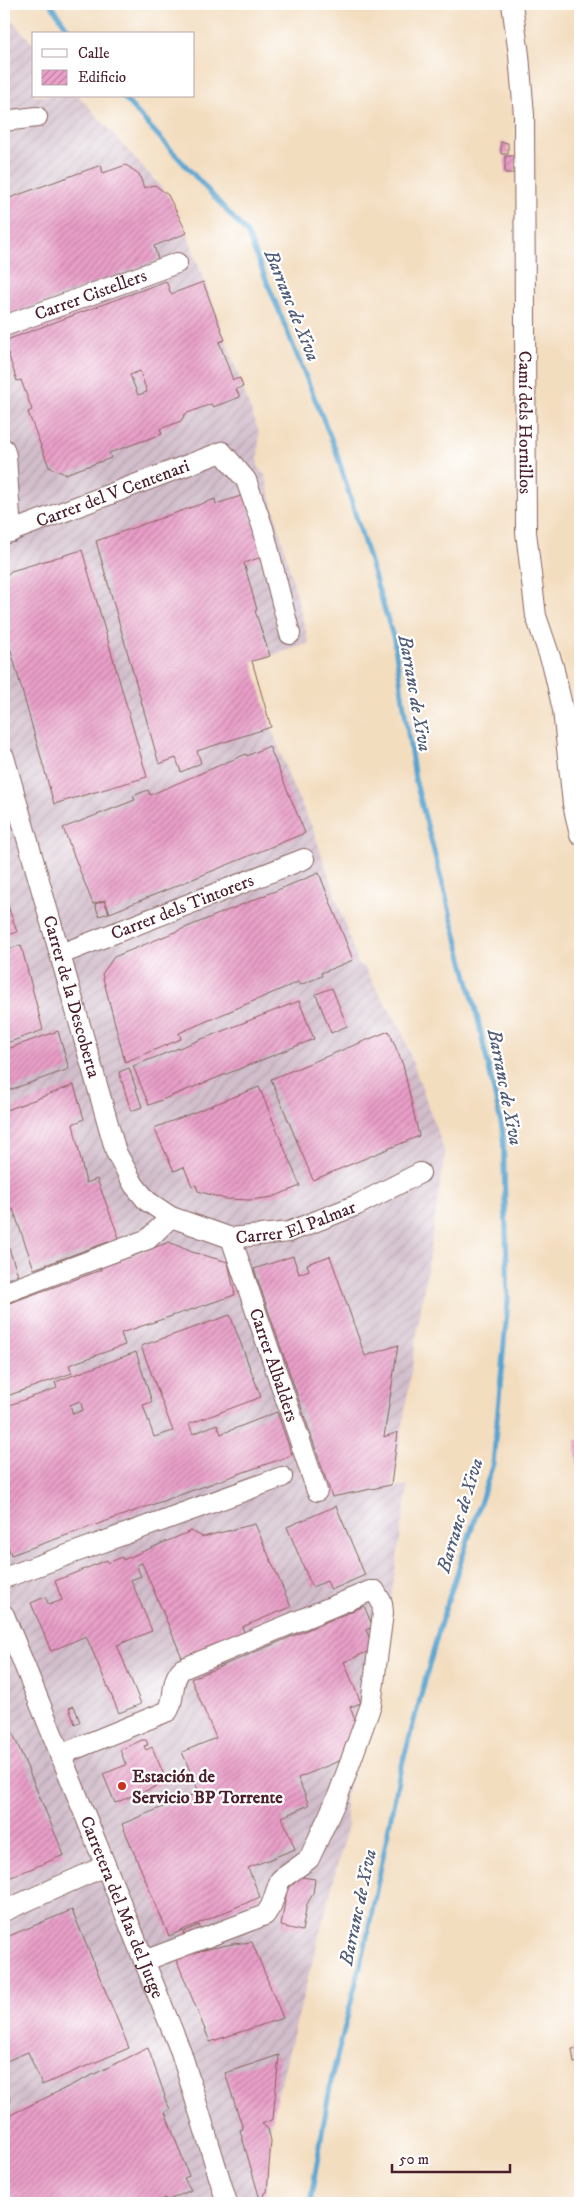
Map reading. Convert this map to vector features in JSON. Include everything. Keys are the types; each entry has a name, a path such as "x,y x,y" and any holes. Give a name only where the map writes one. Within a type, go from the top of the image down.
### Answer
{"street":[{"name":"Camí dels Hornillos","path":"512,4 524,115 526,532 536,616 553,666 563,710 573,804 580,835"},
{"path":"4,121 37,117"},
{"name":"Carrer Cistellers","path":"4,326 177,263"},
{"path":"4,449 6,456 7,533"},
{"name":"Carrer del V Centenari","path":"7,533 222,452 246,480 263,528 290,634"},
{"name":"Carrer de la Descoberta","path":"4,757 116,1152 134,1185 147,1201 171,1217"},
{"name":"Carrer dels Tintorers","path":"61,954 304,859"},
{"name":"Carrer El Palmar","path":"171,1217 231,1238 290,1232 357,1205 420,1172"},
{"path":"4,1293 148,1239 171,1217"},
{"name":"Carrer Albalders","path":"231,1238 317,1491"},
{"path":"4,1578 282,1477"},
{"path":"60,1755 168,1711 171,1706 175,1677 182,1669 370,1591 375,1591 379,1595 383,1613 371,1705 338,1796 309,1859 280,1880 265,1915 144,1961"},
{"name":"Carretera del Mas del Jutge","path":"4,1615 181,2052 227,2203"},
{"path":"4,1911 105,1866"}],"shaded area":[{"path":"4,11 32,43 32,98 81,98 168,195 187,233 259,433 258,466 265,475 309,643 252,662 271,727 292,785 313,829 359,966 363,966 401,1029 445,1153 393,1488 408,1485 375,1706 344,1800 348,1825 264,2147 259,2203 4,2203"}],"building":[{"path":"501,142 508,143 508,154 501,154"},
{"path":"505,156 516,156 515,173 505,173"},
{"path":"101,165 103,173 126,165 139,174 144,188 155,185 168,195 187,233 154,246 158,259 4,316 4,200"},
{"path":"166,281 171,294 203,282 225,340 219,342 233,380 240,378 243,387 236,389 240,397 213,407 211,404 185,414 181,421 160,429 162,434 109,453 111,458 65,474 49,467 28,412 32,410 21,380 17,381 4,341","holes":["140,371 147,392 138,395 130,375"]},
{"path":"244,495 262,557 244,563 257,610 255,611 270,656 252,661 271,727 197,751 201,763 181,772 176,758 159,764 96,541 215,499 216,504"},
{"path":"82,550 147,777 54,804 4,626 4,578 11,571"},
{"path":"269,746 305,833 110,913 105,900 93,904 63,828 135,800 133,796 148,790 150,795"},
{"path":"319,873 353,960 321,973 322,976 300,985 298,982 179,1033 181,1039 125,1062 102,974 114,957"},
{"path":"4,894 17,932 4,937"},
{"path":"104,901 109,913 99,916 95,904"},
{"path":"21,945 43,1030 4,1044 4,951"},
{"path":"332,988 347,1026 331,1033 316,994"},
{"path":"299,1001 314,1039 149,1105 133,1066"},
{"path":"58,1031 69,1069 4,1092 4,1050"},
{"path":"389,1031 403,1065 419,1136 313,1180 271,1079"},
{"path":"129,1068 142,1107 131,1111 119,1072"},
{"path":"74,1085 84,1119 73,1124 86,1183 97,1179 119,1238 34,1269 13,1209 4,1212 4,1111"},
{"path":"259,1087 300,1186 273,1197 250,1200 225,1199 198,1191 196,1185 192,1186 184,1167 174,1171 154,1128"},
{"path":"4,1234 18,1275 4,1280"},
{"path":"169,1242 192,1252 228,1262 235,1295 121,1333 125,1345 69,1365 72,1373 4,1397 4,1305 101,1270 100,1268"},
{"path":"293,1256 299,1274 309,1270 307,1264 330,1256 365,1356 398,1345 384,1437 398,1432 391,1485 332,1497 254,1269"},
{"path":"230,1315 261,1397 189,1424 193,1434 217,1424 221,1434 277,1412 292,1455 11,1555 4,1535 4,1407 57,1388 55,1382 136,1352 152,1402 143,1405 154,1437 173,1431 141,1346","holes":["80,1401 83,1410 73,1414 70,1405"]},
{"path":"576,1440 580,1440 580,1466 577,1466"},
{"path":"336,1506 365,1575 331,1590 327,1581 312,1587 287,1527"},
{"path":"255,1524 291,1607 242,1627 246,1636 184,1662 142,1563 136,1565 141,1576 131,1580 152,1631 117,1645 141,1704 119,1713 86,1636 51,1651 31,1603 45,1597 49,1605 62,1600 55,1581 107,1560 108,1563 122,1557 123,1560 191,1531 203,1537"},
{"path":"364,1606 373,1627 366,1630 374,1649 344,1662 361,1703 350,1707 359,1731 351,1756 298,1778 309,1805 282,1817 295,1849 248,1868 260,1897 169,1936 122,1824 199,1792 182,1752 216,1738 191,1679"},
{"path":"74,1706 80,1722 75,1724 69,1708"},
{"path":"4,1712 64,1855 4,1880"},
{"path":"146,1740 148,1745 144,1746 146,1750 152,1747 167,1782 115,1803 103,1774 126,1765 120,1750"},
{"path":"295,1876 315,1879 313,1894 307,1904 302,1931 281,1926 288,1883 294,1884"},
{"path":"72,1910 129,2048 42,2085 28,2052 4,2062 4,1938"},
{"path":"199,1925 201,1930 185,1937 183,1932"},
{"path":"252,1942 283,2018 210,2042 175,1956 232,1944"},
{"path":"148,2048 164,2097 170,2109 165,2112 189,2176 184,2178 191,2190 167,2201 165,2198 154,2203 4,2203 4,2118"},
{"path":"580,2048 580,2062 574,2063 572,2049"},
{"path":"279,2055 273,2119 262,2124 268,2129 271,2141 267,2192 265,2193 263,2203 261,2203 240,2130 243,2129 225,2073"},
{"path":"4,2084 11,2102 4,2105"}],"waterway":[{"name":"Barranc de Xiva","path":"51,4 70,32"},
{"name":"Barranc de Xiva","path":"124,98 247,233 335,448 394,640 415,779 476,1011 503,1132 508,1300 493,1464 441,1622 399,1776 365,1947 331,2081 310,2203"}],"place":[{"name":"Estación de Servicio BP Torrente","path":"122,1786"}]}
